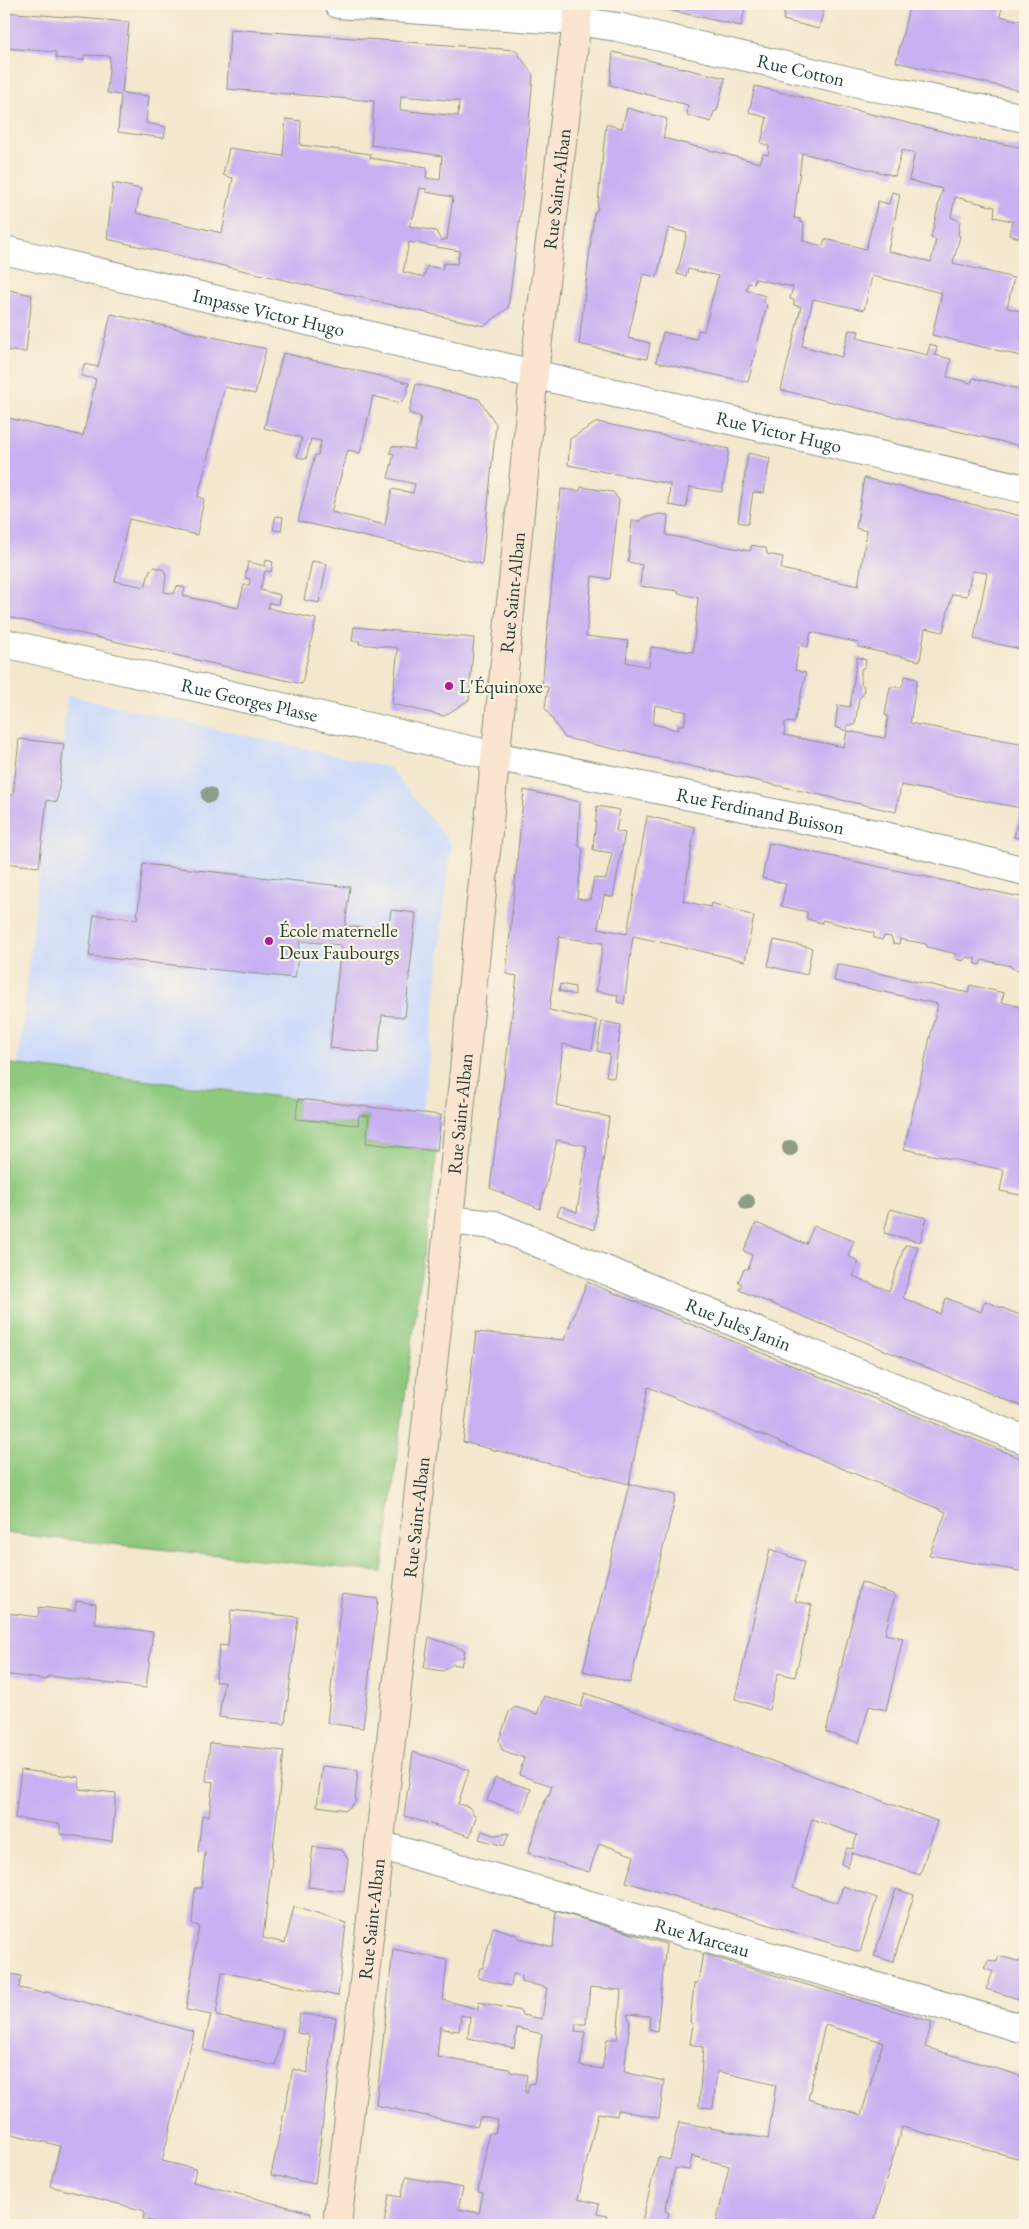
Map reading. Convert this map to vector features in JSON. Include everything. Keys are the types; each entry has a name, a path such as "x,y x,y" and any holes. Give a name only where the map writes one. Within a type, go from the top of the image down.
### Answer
{"street":[{"name":"Rue Cotton","path":"338,4 578,12 617,27 902,93 1025,118"},
{"name":"Rue Saint-Alban","path":"337,2225 449,1220 534,373 578,12"},
{"name":"Impasse Victor Hugo","path":"4,250 534,373"},
{"name":"Rue Victor Hugo","path":"534,373 1025,489"},
{"name":"Rue Georges Plasse","path":"4,643 495,756"},
{"name":"Rue Ferdinand Buisson","path":"495,756 886,836 1025,871"},
{"name":"Rue Jules Janin","path":"449,1220 494,1225 1025,1440"},
{"name":"Rue Marceau","path":"380,1845 1025,2029"}],"shaded area":[{"path":"67,695 390,768 451,844 423,1113 18,1064 47,800 57,802"}],"green space":[{"path":"4,1063 298,1099 296,1119 357,1125 359,1115 369,1116 366,1143 437,1151 382,1572 4,1533"}],"building":[{"path":"669,4 746,4 741,26 668,10"},
{"path":"765,4 825,4 819,29 783,20 785,11 764,6"},
{"path":"910,4 946,4 963,7 964,4 1003,4 1000,16 1025,22 1025,92 896,62"},
{"path":"4,12 129,22 122,93 149,96 146,123 166,127 164,138 118,132 121,95 107,93 110,56 84,55 84,60 56,58 56,52 4,48"},
{"path":"230,29 516,50 533,75 523,193 508,308 484,326 107,239 113,183 141,189 136,213 222,233 233,178 223,175 229,148 283,156 286,119 301,121 300,145 371,154 370,158 427,167 426,178 440,180 442,156 371,145 374,101 227,89","holes":["401,96 459,101 458,116 400,110","420,188 426,189 426,192 453,197 447,239 441,241 436,231 409,226 414,215","409,242 460,251 457,264 444,263 442,269 427,266 424,277 403,272"]},
{"path":"613,52 725,78 717,111 714,111 711,122 687,115 688,105 610,85"},
{"path":"755,86 970,138 1025,148 1025,231 1023,239 1009,235 1012,221 994,217 995,207 955,197 951,217 960,221 958,235 960,236 953,263 1014,278 1007,308 1025,312 1025,357 932,335 942,293 872,276 864,310 813,299 802,346 842,357 849,330 859,331 857,338 927,355 930,344 937,347 935,355 951,359 947,377 971,383 973,378 1019,389 1020,385 1025,386 1025,447 781,390 801,307 794,305 794,300 790,299 793,287 755,279 754,284 748,283 746,290 765,296 763,301 767,305 748,382 656,362 663,332 696,339 699,330 704,331 718,276 688,269 686,276 677,274 687,233 668,228 657,277 643,274 628,338 650,343 647,359 579,344 594,213 597,211 606,124 622,128 627,108 667,119 663,138 760,163 763,154 768,155 769,146 761,143 767,118 749,112","holes":["902,150 915,153 909,180 942,189 931,238 936,240 931,262 888,251 900,194 892,192 889,204 878,201 866,249 825,239 823,246 803,241 804,223 800,222 800,219 794,218 802,153 895,176"]},
{"path":"4,289 32,295 26,352 4,350"},
{"path":"111,314 266,349 255,394 225,387 198,497 204,499 197,535 129,519 115,581 145,587 150,570 155,567 164,570 166,575 164,592 174,594 177,586 185,588 183,596 238,608 244,585 249,585 250,579 245,578 248,562 265,566 266,560 273,562 271,572 265,571 260,590 280,595 278,604 269,603 268,608 316,619 302,684 4,616 4,417 83,436 96,379 81,376 84,364 98,367"},
{"path":"283,353 409,383 406,396 400,403 373,396 360,453 348,450 331,512 385,525 392,489 413,493 415,484 388,478 394,454 390,453 392,446 414,449 421,417 409,413 416,384 479,399 496,424 482,564 298,521 315,455 318,455 321,441 311,439 306,459 297,457 302,438 264,428"},
{"path":"597,422 729,449 722,492 690,487 686,508 669,505 670,484 568,465 570,439"},
{"path":"748,453 770,458 764,493 753,492 748,524 738,522"},
{"path":"864,478 1025,517 1025,650 974,639 987,573 972,571 967,596 952,594 943,632 925,628 920,661 858,647 859,643 811,632 808,647 799,645 795,670 806,673 794,723 785,722 784,735 844,747 847,731 885,738 888,716 885,715 890,687 902,687 905,676 917,679 910,723 1025,744 1025,840 1014,837 1021,808 901,785 896,812 565,738 545,708 548,687 542,686 561,489 580,491 581,487 613,492 619,500 610,579 592,576 586,636 628,641 626,662 649,667 651,647 693,652 698,598 678,593 679,591 640,586 642,565 628,562 632,521 640,521 642,518 660,514 668,515 666,535 750,551 752,545 766,548 767,554 783,557 781,569 858,586 867,531 856,528","holes":["655,705 687,712 684,725 679,725 678,730 653,724"]},
{"path":"276,516 283,517 281,531 273,530"},
{"path":"312,561 327,564 319,603 304,600"},
{"path":"354,627 474,638 469,700 444,716 392,704 398,648 359,644 360,641 352,641"},
{"path":"857,657 866,660 865,667 861,669 861,684 864,686 863,695 859,698 855,725 847,725 847,731 835,727 838,705 850,707"},
{"path":"19,739 64,744 57,802 47,800 39,867 4,863 4,795 13,795"},
{"path":"524,790 580,802 578,846 583,849 577,898 590,900 594,878 606,879 612,853 593,850 597,806 620,810 616,831 625,833 613,897 604,895 598,928 627,934 647,816 695,827 683,901 710,907 711,903 754,916 745,961 633,936 624,1004 617,1002 618,995 596,991 603,943 559,937 549,1010 597,1021 592,1050 563,1044 556,1105 609,1117 594,1230 557,1215 561,1206 577,1212 587,1146 557,1140 540,1209 490,1188 517,976 506,974"},
{"path":"769,843 1025,898 1025,965 1022,971 1011,968 1011,966 982,960 980,965 975,963 976,959 966,957 963,961 956,959 957,954 927,947 926,944 900,939 899,944 893,943 891,937 884,936 882,940 874,938 874,933 822,920 822,923 807,919 807,912 781,906 786,884 762,878"},
{"path":"143,864 350,887 345,926 388,931 391,910 416,913 405,1017 382,1015 378,1053 330,1048 341,945 300,941 295,978 89,956 94,915 137,919"},
{"path":"774,940 812,948 807,975 768,966"},
{"path":"837,964 968,993 970,985 1004,993 1001,1002 1025,1008 1025,1196 1000,1191 1004,1170 904,1149 938,1004 834,981"},
{"path":"560,984 575,987 575,995 559,991"},
{"path":"602,1021 621,1025 614,1078 606,1076 610,1054 597,1051"},
{"path":"298,1099 441,1115 437,1151 366,1143 369,1116 359,1115 358,1125 296,1119"},
{"path":"890,1209 927,1218 920,1242 884,1233"},
{"path":"756,1223 806,1244 814,1226 854,1241 848,1256 859,1261 853,1276 889,1291 905,1245 918,1246 903,1298 940,1314 946,1298 981,1312 985,1301 1025,1317 1025,1408 739,1290 742,1284 738,1282 744,1269 748,1269 752,1255 744,1251"},
{"path":"587,1282 1025,1460 1025,1572 929,1555 946,1512 648,1387 629,1484 463,1442 476,1332 564,1340"},
{"path":"629,1484 676,1495 630,1683 583,1671"},
{"path":"770,1549 804,1562 795,1601 812,1605 795,1677 778,1673 769,1710 735,1699"},
{"path":"861,1582 895,1595 885,1634 903,1638 886,1710 869,1706 859,1743 826,1732"},
{"path":"342,1594 378,1599 363,1728 327,1723"},
{"path":"76,1601 96,1604 95,1624 153,1632 146,1688 48,1676 47,1680 4,1674 4,1640 7,1613 38,1617 39,1607 75,1611"},
{"path":"231,1610 298,1617 285,1724 219,1717 224,1682 215,1682 220,1645 228,1646"},
{"path":"429,1637 465,1650 461,1666 453,1664 443,1671 424,1668"},
{"path":"585,1693 937,1821 920,1875 852,1853 848,1867 841,1864 847,1848 853,1849 857,1835 812,1819 793,1888 838,1903 843,1886 877,1898 860,1952 626,1882 634,1856 599,1843 589,1872 528,1853 547,1795 549,1795 552,1786 519,1775 524,1758 502,1750 499,1740 509,1712 515,1707 537,1714 544,1696 581,1707"},
{"path":"210,1743 284,1751 263,1938 285,1943 294,1907 346,1923 338,1996 222,1972 216,2016 283,2030 276,2066 203,2050 211,2015 186,2010 199,1926 192,1924 195,1888 201,1888 205,1853 198,1852 202,1815 209,1816 213,1782 206,1781"},
{"path":"413,1752 469,1770 458,1804 469,1807 476,1817 470,1836 404,1816"},
{"path":"322,1766 358,1770 355,1803 346,1810 317,1806"},
{"path":"21,1770 79,1777 79,1789 116,1793 112,1841 60,1834 60,1824 15,1818"},
{"path":"495,1778 531,1789 523,1812 487,1801"},
{"path":"482,1831 495,1835 509,1833 504,1846 479,1839"},
{"path":"313,1847 342,1850 348,1859 344,1891 308,1887"},
{"path":"896,1889 914,1895 893,1962 874,1956"},
{"path":"556,1911 666,1944 657,2031 649,2029 650,2016 627,2014 630,2021 624,2072 664,2081 659,2118 618,2110 617,2116 598,2113 578,2199 599,2204 597,2214 607,2216 605,2225 384,2225 389,2195 401,2197 406,2177 463,2188 458,2209 479,2213 483,2193 478,2192 489,2133 495,2133 498,2120 480,2117 477,2127 376,2105 393,1949 447,1960 443,2000 478,2009 479,2002 521,2011 522,2015 542,2019 547,1988 521,1981 522,1976 513,1974 511,1986 478,1978 480,1968 483,1968 493,1927 515,1934 518,1938 553,1947","holes":["590,1987 621,1990 617,2039 607,2039 602,2069 580,2066 585,2032 575,2031 576,2024 586,2024","461,2015 470,2017 468,2038 514,2048 517,2028 542,2034 534,2083 529,2084 527,2093 525,2092 527,2075 511,2072 509,2069 437,2057 440,2026 444,2029 459,2031"]},
{"path":"703,1954 932,2022 925,2047 1025,2077 1025,2160 902,2127 873,2225 716,2225 729,2166 692,2156 689,2170 675,2168 665,2211 669,2213 667,2218 671,2222 670,2225 641,2225 658,2157 670,2160 679,2122 768,2139 776,2085 717,2071 713,2108 699,2107 703,2047 690,2044 693,2025 690,2022 694,1984 698,1981","holes":["825,2025 883,2042 861,2115 808,2099"]},
{"path":"999,1956 1025,1963 1025,2001 986,1989 993,1972 984,1968 989,1960 997,1962"},
{"path":"4,1973 21,1976 19,1988 43,1993 47,1992 194,2032 162,2161 196,2169 193,2182 311,2213 309,2225 166,2225 143,2219 145,2211 50,2186 60,2146 4,2132"},
{"path":"300,2014 336,2017 315,2184 271,2175 293,2069 308,2073 309,2035 297,2033"}],"place":[{"name":"L'Équinoxe","path":"449,686"},
{"name":"École maternelle Deux Faubourgs","path":"269,941"}]}
